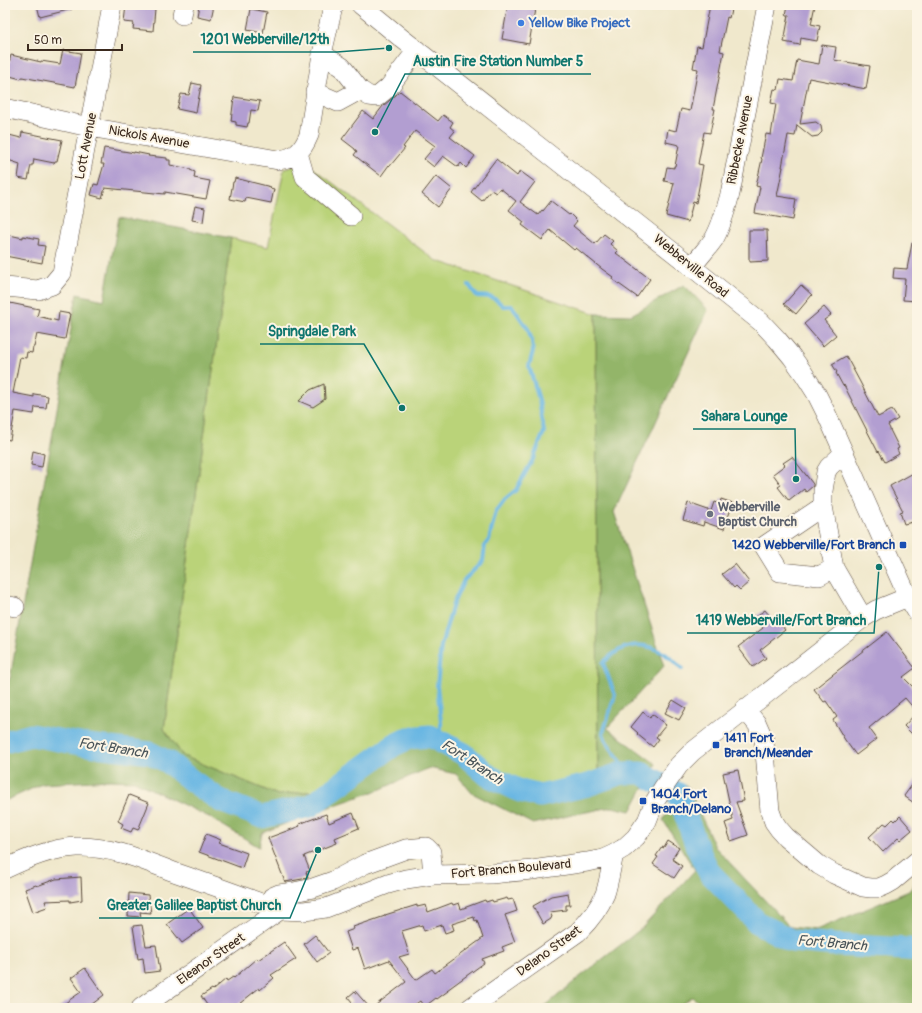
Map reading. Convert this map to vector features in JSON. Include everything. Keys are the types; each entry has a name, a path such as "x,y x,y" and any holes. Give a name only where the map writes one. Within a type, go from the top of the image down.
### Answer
{"street":[{"name":"Lott Avenue","path":"5,287 38,290 52,285 62,273 112,5"},
{"path":"335,5 333,7 322,54 308,135 305,145 296,154 305,177 351,216"},
{"name":"Webberville Road","path":"361,5 761,322 777,338 792,357 816,393 912,604"},
{"name":"Ribbecke Avenue","path":"692,267 714,238 721,224 725,211 767,5"},
{"path":"322,54 342,67 360,90 369,96 377,97 389,87 417,50"},
{"path":"315,92 338,102 360,90"},
{"name":"Nickols Avenue","path":"5,108 90,127 278,160 285,159 296,154"},
{"path":"844,453 829,467 826,472 823,491 823,506 834,568 863,618"},
{"path":"823,506 764,546 780,572 819,576 834,568"},
{"name":"Fort Branch Boulevard","path":"5,869 27,859 61,849 76,847 108,849 274,908 304,911 326,908 388,884 406,879 433,875 491,874 532,870 603,859 624,848 636,837 649,817 658,796 682,762 692,752 863,618 876,610 912,604"},
{"path":"745,709 757,724 764,740 770,811 776,826 786,836 819,865 834,874 863,887 879,888 886,886 917,861"},
{"name":"Eleanor Street","path":"141,1008 274,908 272,897 279,894 312,888 333,881 365,864 406,849 426,847 431,852 433,875"},
{"name":"Delano Street","path":"470,1008 578,932 597,909 605,893 614,854"},
{"path":"333,881 341,902"}],"green space":[{"path":"306,163 435,260 596,314 598,780 540,793 503,784 456,739 403,730 315,791 278,795 183,756 164,729 231,238 268,247 284,169"},
{"path":"119,217 231,238 164,729 183,756 278,795 315,791 403,730 456,739 503,784 540,793 598,780 596,314 631,315 684,285 708,310 614,512 664,666 607,728 656,764 631,811 612,807 533,824 472,793 456,774 429,768 381,789 312,813 262,833 259,847 207,816 134,781 110,780 42,784 5,801 5,681 10,679 77,294 104,300"},
{"path":"685,785 688,787 715,847 790,927 816,930 909,891 917,881 917,1008 707,1008 692,997 677,1008 543,1008 642,928 695,870 663,820"}],"building":[{"path":"37,5 72,5 72,9 40,17"},
{"path":"126,5 155,9 153,31 133,29 134,23 124,22"},
{"path":"199,5 214,5 211,19 197,16"},
{"path":"508,5 535,9 529,44 502,39"},
{"path":"710,5 732,5 729,18 727,17 720,51 724,52 710,133 704,132 698,164 703,165 696,203 693,202 688,222 666,216 674,183 664,181 667,167 674,168 675,166 679,145 666,142 668,129 676,131 681,109 690,111 698,69 693,68 697,46 702,47"},
{"path":"788,5 815,5 811,24 820,26 817,41 801,38 800,45 784,42 789,15 786,15"},
{"path":"251,9 267,12 263,33 247,30"},
{"path":"822,45 836,47 834,60 870,66 866,89 809,78 800,124 816,122 821,126 822,132 818,136 812,137 797,125 795,136 788,135 777,196 796,199 793,220 755,213 760,187 756,186 761,158 766,134 771,135 776,104 771,103 774,89 778,90 780,79 793,81 797,60 819,64"},
{"path":"63,50 81,53 75,87 22,77 21,79 6,75 11,55 41,62 60,64"},
{"path":"192,83 201,85 196,113 177,109 181,94 189,95"},
{"path":"400,91 438,121 443,115 453,122 450,127 455,131 450,137 475,156 466,168 461,163 458,167 443,156 434,167 424,159 435,146 415,131 403,147 405,148 381,176 354,155 357,151 342,139 363,111 373,119 383,106"},
{"path":"234,97 260,101 258,111 251,110 247,127 236,125 236,122 231,121"},
{"path":"22,132 62,140 57,161 54,163 34,159 33,165 31,165 28,180 18,178 20,164 5,159 5,134 21,138"},
{"path":"104,148 167,158 167,160 170,160 170,165 190,169 195,172 194,178 210,181 206,199 165,192 165,194 105,188 102,198 91,195 94,184 98,185 104,164 101,164"},
{"path":"496,159 517,176 520,171 535,182 520,202 538,215 551,201 569,215 570,214 577,221 573,226 595,244 604,234 613,241 610,244 618,251 616,253 650,279 637,297 612,279 613,277 576,248 574,250 550,230 542,240 522,225 524,222 509,210 516,201 500,188 496,193 491,190 482,201 471,192"},
{"path":"436,176 452,189 438,207 422,194"},
{"path":"235,178 274,189 271,203 246,198 245,202 230,199"},
{"path":"195,206 205,208 203,222 192,220"},
{"path":"749,230 767,230 768,261 750,262"},
{"path":"5,234 23,238 23,236 39,239 38,245 45,246 42,263 5,256"},
{"path":"912,243 917,243 917,301 903,300 905,279 893,278 894,268 907,269"},
{"path":"801,285 812,295 796,314 784,304"},
{"path":"10,303 39,309 37,316 58,321 59,312 70,314 65,339 37,334 32,353 27,352 26,358 20,357 13,393 34,397 34,394 48,396 46,408 35,407 34,414 15,411 10,440 5,439 5,336 7,324 5,324"},
{"path":"824,307 831,315 824,320 836,335 823,346 804,324"},
{"path":"846,356 878,417 892,410 898,419 888,425 899,448 897,449 899,454 885,462 879,451 878,452 832,364"},
{"path":"324,384 325,399 313,407 299,401 310,390"},
{"path":"33,451 44,454 42,467 31,465"},
{"path":"792,457 813,486 806,492 804,489 789,501 778,487 781,485 773,474 785,465 783,463"},
{"path":"917,471 917,521 904,524 900,512 903,511 890,486"},
{"name":"Webberville Baptist Church","path":"721,499 733,503 724,529 704,522 703,526 683,520 688,503 711,511 714,502 720,504"},
{"path":"735,564 749,582 740,590 736,586 734,588 722,574"},
{"path":"765,610 773,620 776,618 785,630 760,650 766,658 753,667 738,647 763,628 755,617"},
{"path":"887,632 915,668 903,677 917,691 917,712 905,698 869,728 877,739 856,755 833,720 837,717 826,701 824,702 814,689"},
{"path":"673,700 686,708 679,720 665,713"},
{"path":"643,712 650,718 652,714 666,725 656,737 659,739 653,747 631,727"},
{"path":"917,712 917,739 904,726"},
{"path":"738,770 744,801 736,802 748,835 731,841 725,823 733,820 723,773"},
{"path":"917,778 917,805 904,796"},
{"path":"129,795 149,803 138,830 133,828 131,832 121,828 123,824 118,821"},
{"path":"353,813 359,828 335,838 337,843 304,856 310,871 306,872 308,878 285,882 268,838 326,814 329,823"},
{"path":"900,816 912,830 900,840 898,838 883,852 869,837 884,823 887,825 893,819 895,821"},
{"path":"206,834 221,840 219,843 247,853 242,868 199,852"},
{"path":"668,841 679,848 672,859 682,866 674,878 653,864 658,857 656,856 662,847 664,848"},
{"path":"81,877 82,900 70,902 70,900 45,901 47,907 33,912 25,889 56,879"},
{"path":"129,893 148,895 151,913 140,912 141,917 128,916"},
{"path":"568,893 570,905 566,905 566,910 550,912 552,917 551,919 543,924 533,906 551,896"},
{"path":"507,898 508,900 513,899 517,911 505,915 515,942 502,947 504,951 482,959 484,963 447,990 448,991 424,1007 420,1001 410,1008 372,1008 406,982 389,960 365,969 358,948 352,950 346,932 354,929 353,927 417,905 417,907 426,905 428,912 452,903 453,905 459,903 461,909 485,900 486,902 492,900 493,902","holes":["474,917 475,921 477,920 483,938 435,973 432,969 416,980 399,957 409,954 402,931 422,925 424,931 442,925 445,933 454,930 452,924"]},
{"path":"189,908 203,928 182,943 167,924"},
{"path":"142,925 146,946 156,945 160,971 145,973 143,958 138,959 133,926"},
{"path":"315,935 329,953 317,962 304,944"},
{"path":"284,942 296,959 271,975 274,978 234,1008 209,1008 201,996 212,989 213,990 226,979 227,981 233,977 234,978 257,958 258,960"},
{"path":"85,968 104,995 87,1008 58,1008 81,992 71,978"},
{"path":"355,991 370,1008 344,1008 352,1002 348,997"}],"waterway":[{"path":"441,742 441,722 437,686 441,646 453,604 464,580 483,561 485,545 489,540 496,511 505,499 516,490 533,459 544,432 539,400 529,366 533,351 532,341 528,329 512,306 503,306 497,300 492,298 477,296 469,285"},
{"path":"629,773 606,741 603,733 615,695 603,663 617,651 640,645 665,654 682,669"},
{"name":"Fort Branch","path":"5,742 31,735 80,744 150,753 168,762 221,801 262,817 310,806 394,745 409,738 430,736 464,754 489,776 520,791 540,796 588,785 622,773 642,773 678,794 697,847 709,872 758,923 792,941 917,950"}],"place":[{"name":"Yellow Bike Project","path":"521,23"},
{"name":"1201 Webberville/12th","path":"389,48"},
{"name":"Austin Fire Station Number 5","path":"375,132"},
{"name":"Springdale Park","path":"402,408"},
{"name":"Sahara Lounge","path":"796,479"},
{"name":"Webberville Baptist Church","path":"710,514"},
{"name":"1420 Webberville/Fort Branch","path":"903,545"},
{"name":"1419 Webberville/Fort Branch","path":"879,567"},
{"name":"1411 Fort Branch/Meander","path":"716,745"},
{"name":"1404 Fort Branch/Delano","path":"643,801"},
{"name":"Greater Galilee Baptist Church","path":"318,850"}]}
